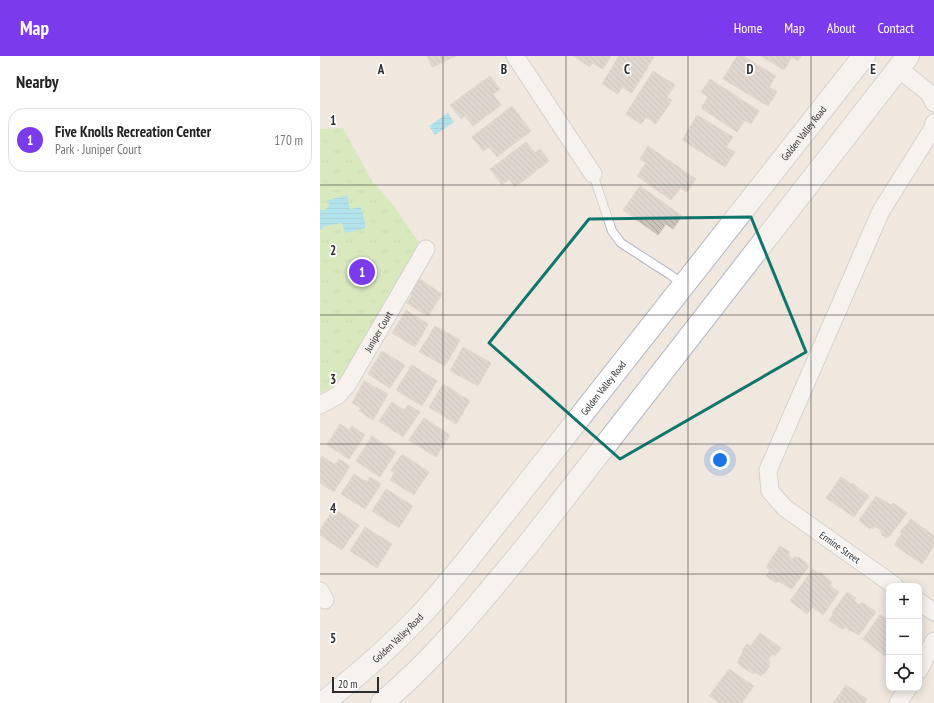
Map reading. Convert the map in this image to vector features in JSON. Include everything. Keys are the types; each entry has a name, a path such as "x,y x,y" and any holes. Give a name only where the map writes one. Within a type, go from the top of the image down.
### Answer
{"main road":[{"name":"Golden Valley Road","path":"323,703 377,658 420,616 465,563 864,56"},
{"path":"382,703 423,664 481,602 540,529 904,62"}],"street":[{"path":"515,56 593,174"},
{"path":"904,62 929,93 934,103"},
{"name":"Ermine Street","path":"891,583 785,508 770,491 768,470 881,211 934,123"},
{"name":"Juniper Court","path":"320,404 338,395 347,385 426,249"},
{"path":"922,604 934,612"},
{"path":"922,664 934,641"},
{"path":"898,703 906,691"}],"lane":[{"path":"593,174 612,231 621,244 684,285"}],"highlighted area":[{"path":"751,217 806,352 620,459 489,343 589,219"}],"green space":[{"path":"343,128 372,181 391,202 420,244 345,372 332,387 320,393 320,129"}],"water":[{"path":"448,113 454,122 435,135 429,126"},
{"path":"347,195 350,209 361,207 366,228 345,233 342,223 325,226 320,230 320,209 324,211 329,206 328,200"}],"building":[{"path":"427,56 456,56 432,67"},
{"path":"573,56 611,56 603,69 592,63 590,67"},
{"path":"619,56 654,57 632,93 622,87 618,94 602,84"},
{"path":"737,56 743,56 776,76 769,87 777,92 768,106 723,79"},
{"path":"761,56 801,56 798,61 792,57 784,70"},
{"path":"653,71 675,85 667,97 672,100 656,124 646,117 641,124 626,114"},
{"path":"490,76 500,89 493,94 501,105 473,126 465,116 461,119 450,105"},
{"path":"710,79 759,111 751,124 745,120 737,132 701,108 708,97 701,92"},
{"path":"512,106 531,131 497,157 489,147 483,151 472,137"},
{"path":"697,115 733,137 726,147 735,152 725,167 682,140"},
{"path":"526,142 535,153 540,149 549,161 515,187 509,179 502,185 490,169"},
{"path":"648,146 696,179 687,192 680,188 671,200 637,176 646,163 640,159"},
{"path":"640,186 682,216 673,229 666,224 658,235 623,210"},
{"path":"418,278 442,294 428,316 407,303 412,295 409,292"},
{"path":"406,310 428,324 415,347 392,333"},
{"path":"435,326 460,340 445,366 419,352"},
{"path":"463,347 491,363 478,386 450,371"},
{"path":"382,351 405,365 390,388 368,374"},
{"path":"412,365 437,381 422,406 396,390"},
{"path":"364,381 388,394 373,420 359,411 361,408 352,403"},
{"path":"443,384 470,401 456,424 429,407"},
{"path":"392,402 404,410 408,405 420,412 403,437 379,421"},
{"path":"424,418 450,435 436,457 409,440"},
{"path":"340,424 349,430 352,426 365,435 349,459 327,445"},
{"path":"372,436 396,452 380,477 356,461"},
{"path":"402,454 429,472 414,495 390,480 395,472 391,470"},
{"path":"322,456 335,465 339,459 350,466 334,492 320,483 320,459"},
{"path":"354,474 367,482 370,477 381,484 365,509 341,494"},
{"path":"841,477 851,484 852,483 869,496 854,517 826,498"},
{"path":"386,489 413,506 399,528 372,511"},
{"path":"876,496 891,505 893,503 907,513 889,537 886,538 875,526 873,529 871,527 870,529 859,520"},
{"path":"334,509 359,525 342,550 320,535 320,530"},
{"path":"911,519 934,536 934,546 922,564 894,545 902,533 900,532"},
{"path":"365,527 392,544 377,568 350,551"},
{"path":"780,546 790,552 788,555 793,559 795,556 797,558 799,557 809,566 792,589 778,581 776,583 766,576 770,570 766,567"},
{"path":"813,569 819,574 820,572 832,582 830,586 839,592 823,615 812,607 807,614 790,601"},
{"path":"847,592 856,598 854,601 860,605 862,602 876,612 859,635 844,627 843,630 829,620 833,614 832,613"},
{"path":"880,615 886,619 886,657 863,639"},
{"path":"760,633 781,648 775,656 772,654 768,660 770,662 770,666 761,676 755,672 753,674 737,663 747,644 751,646"},
{"path":"729,669 754,686 742,703 719,703 709,696"},
{"path":"846,685 867,699 865,703 833,703"}],"place":[{"name":"Five Knolls Recreation Center","path":"362,272"}]}
